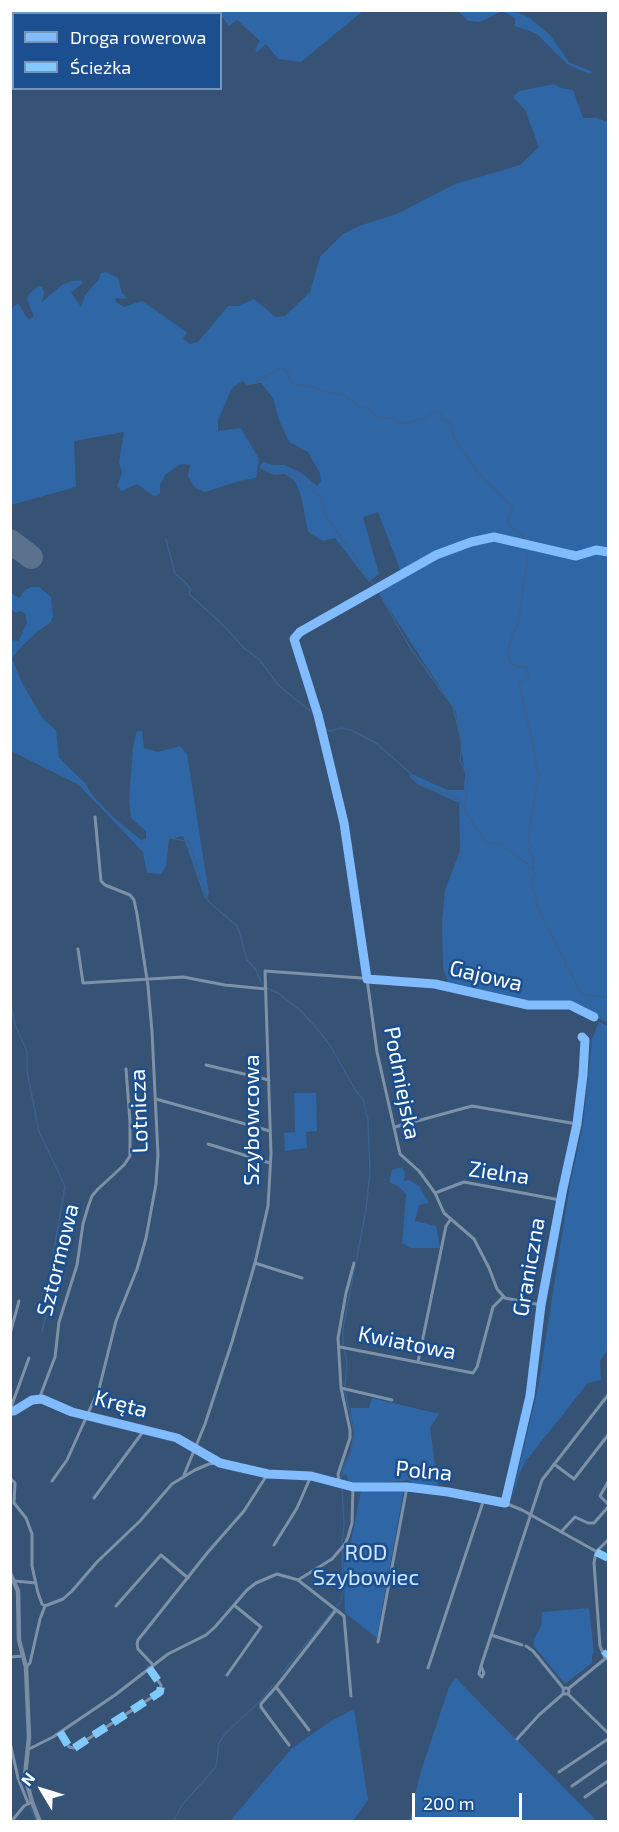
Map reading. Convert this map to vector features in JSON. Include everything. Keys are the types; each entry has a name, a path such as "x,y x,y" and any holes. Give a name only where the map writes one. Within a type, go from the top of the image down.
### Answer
{"street":[{"name":"Lotnicza","path":"52,1480 67,1460 99,1389 119,1312 136,1269 154,1200 158,1155 147,981 134,900 101,881 95,817"},
{"path":"78,950 82,983 147,981 183,977 225,985 266,989 265,971 367,979"},
{"name":"Gajowa","path":"367,979 435,984 528,1005 570,1005 594,1017"},
{"name":"Podmiejska","path":"367,979 378,1052 400,1154 412,1163 435,1193 441,1208 474,1239 497,1289 504,1296"},
{"name":"Szybowcowa","path":"224,1364 255,1263 268,1206 271,1163 266,989"},
{"name":"Graniczna","path":"505,1503 530,1396 542,1305 560,1200 577,1124 585,1040 582,1036"},
{"path":"206,1065 269,1080"},
{"name":"Sztormowa","path":"39,1399 55,1357 59,1322 77,1265 83,1224 92,1196 124,1166 130,1156 126,1069"},
{"path":"156,1099 270,1131"},
{"path":"395,1127 472,1106 577,1124"},
{"path":"208,1144 271,1163"},
{"name":"Zielna","path":"435,1193 464,1182 560,1200"},
{"path":"418,1362 447,1226 452,1219"},
{"path":"255,1263 302,1278"},
{"path":"339,1482 338,1474 350,1438 341,1388 340,1325 354,1263"},
{"path":"504,1296 542,1305"},
{"name":"Kwiatowa","path":"340,1347 473,1373 476,1370 493,1307 504,1296"},
{"path":"10,1335 19,1301"},
{"path":"10,1411 29,1358"},
{"name":"Polna","path":"184,1475 224,1364"},
{"path":"341,1388 392,1400"},
{"path":"481,1666 542,1480 609,1395"},
{"path":"10,1411 39,1399"},
{"name":"Kręta","path":"39,1399 87,1416 177,1438 220,1463"},
{"path":"94,1498 145,1429"},
{"path":"554,1464 574,1479 609,1435"},
{"name":"Polna","path":"45,1606 63,1599 72,1591 97,1562 140,1521 172,1484 184,1475 209,1464 220,1463 268,1474 311,1476 353,1486 407,1487 505,1503 609,1558"},
{"path":"153,1665 138,1649 138,1640 244,1511 268,1474"},
{"path":"274,1545 297,1508 311,1476"},
{"path":"10,1478 15,1483 14,1503 26,1518 32,1534 32,1559 36,1583 42,1604 45,1606 30,1663 26,1667"},
{"path":"561,1532 575,1516 588,1523 594,1523 609,1506 600,1496 609,1482"},
{"path":"298,1580 325,1563 345,1544 352,1523 353,1486"},
{"name":"Polna","path":"378,1642 407,1487"},
{"path":"428,1668 484,1499"},
{"path":"606,1658 600,1646 594,1563 596,1552 609,1540"},
{"path":"116,1606 161,1555 188,1578"},
{"path":"10,1573 15,1581 19,1601 20,1640 26,1667 29,1737 25,1776 30,1803"},
{"path":"27,1750 60,1732 115,1695 168,1654 206,1635 247,1590 277,1574 298,1580 344,1616 351,1696"},
{"path":"15,1581 36,1583"},
{"path":"227,1675 261,1627 234,1605"},
{"path":"289,1745 261,1704 334,1608"},
{"path":"491,1635 533,1651 566,1691 609,1733"},
{"path":"517,1738 539,1715 606,1658 609,1652"},
{"path":"10,1657 23,1656"},
{"path":"60,1732 69,1747 74,1748 160,1692 161,1685 148,1668"},
{"path":"276,1687 309,1730"},
{"path":"559,1772 609,1739"},
{"path":"10,1742 18,1778 40,1821"},
{"path":"573,1786 609,1761"},
{"path":"585,1797 609,1781"},
{"path":"11,1821 30,1803"}],"green space":[{"path":"363,11 301,62 278,59 266,44 257,52 255,50 260,41 237,20 229,26 222,16 222,12 219,12"},
{"path":"458,11 502,11 480,22 468,21"},
{"path":"502,11 515,11 530,18 550,35 569,62 593,72 589,74 567,64 537,34 515,26 515,18"},
{"path":"554,84 573,90 583,118 597,118 608,122 608,1023 569,1004 522,1003 490,996 491,992 489,994 449,985 443,968 442,922 445,890 460,851 459,803 417,784 410,777 410,773 447,790 464,790 465,775 456,712 380,595 378,583 401,572 378,512 363,517 379,574 369,582 335,538 323,541 308,532 301,496 295,481 285,474 274,475 260,469 260,465 264,462 272,465 285,465 303,474 317,486 321,481 320,473 308,452 289,442 279,420 273,398 261,383 247,385 242,381 232,388 218,420 218,431 241,428 259,459 256,478 205,492 195,488 188,476 190,465 185,464 179,465 165,475 160,485 160,493 156,496 137,484 122,491 117,486 122,473 119,462 124,432 74,441 76,487 11,505 11,309 18,303 28,319 34,317 27,299 38,286 42,287 44,292 42,302 62,285 81,280 83,283 71,292 81,307 85,295 99,279 101,273 106,272 118,278 122,293 126,297 125,299 115,298 116,302 124,307 142,301 187,332 183,339 190,344 198,342 228,306 238,306 254,299 276,317 285,316 310,292 320,257 343,234 359,226 397,214 455,184 520,165 539,147 525,110 513,97 519,91"},
{"path":"39,587 51,597 53,617 50,623 38,631 12,658 21,681 43,719 56,730 59,758 85,783 94,797 113,817 141,840 146,839 146,831 131,818 129,798 133,747 137,731 142,731 144,748 158,752 180,746 187,754 209,894 205,899 183,836 169,839 166,866 161,874 147,873 143,852 79,785 11,751 11,641 18,642 27,623 25,613 19,611 16,613 12,610 11,593 19,598 25,590"},
{"path":"599,1022 608,1026 608,1350 600,1361 601,1380 588,1383 525,1462 511,1501 538,1387 570,1184 583,1125 592,1039"},
{"path":"294,1093 316,1093 317,1131 306,1132 307,1148 285,1151 284,1133 295,1132"},
{"path":"402,1167 405,1173 404,1181 409,1180 419,1186 429,1203 419,1205 415,1221 436,1226 440,1248 410,1248 402,1243 406,1194 398,1186 390,1183 390,1178 392,1170"},
{"path":"372,1398 439,1414 430,1428 438,1487 411,1485 411,1481 405,1480 356,1484 349,1481 346,1474 343,1477 343,1469 350,1455 355,1434 350,1408 369,1408"},
{"name":"ROD Szybowiec","path":"404,1489 377,1638 345,1613 343,1550 350,1547 361,1490"},
{"path":"589,1608 594,1653 592,1663 565,1684 533,1645 541,1626 542,1612"},
{"path":"456,1678 597,1821 409,1822 420,1774 449,1687"},
{"path":"354,1709 368,1800 353,1821 230,1821 292,1748 331,1721"}],"waterway":[{"path":"256,382 282,367 287,371 292,384 342,394 360,407 368,407 380,418 392,418 396,422 407,423 425,418 432,413 440,413 442,419 451,423 454,438 477,471 513,508 507,521 508,524 526,541"},
{"path":"262,468 273,473 288,473 298,478 321,497 325,515 375,586 409,646 453,707 462,744 460,760 468,777 465,807"},
{"path":"166,539 175,574 191,590 189,594 244,648 259,659 279,686 314,714 318,725 330,731 341,728 351,730 376,743 409,772 418,784 457,798 486,843 500,844 526,863 535,873 532,880 532,891 537,895 536,903 541,913 539,915 543,916 580,992 585,995 608,997"},
{"path":"527,546 527,563 518,623 508,651 510,662 518,667 526,666 529,676 519,684 534,749 536,768 539,773 528,839 531,846 529,852 534,861 533,870"},
{"path":"166,837 189,842 208,901 238,927 247,960 256,970 263,986"},
{"path":"267,988 278,993 301,1011 319,1031 363,1099 368,1120 370,1172 366,1210 356,1261"},
{"path":"10,998 15,1025 27,1051 27,1071 39,1132 65,1186 49,1279 51,1296 42,1331"},
{"path":"523,1002 533,1004"},
{"path":"544,1004 559,1002"},
{"path":"560,1002 586,1009"},
{"path":"589,1011 608,1021"},
{"path":"343,1345 343,1329 355,1266"},
{"path":"344,1350 347,1361 345,1387"},
{"path":"341,1479 342,1469 351,1451 354,1433 345,1392"},
{"path":"342,1486 344,1524 342,1544"},
{"path":"281,1674 341,1601 342,1550"},
{"path":"173,1822 182,1805 216,1767 219,1743 225,1734 262,1699 273,1685"},
{"path":"30,1807 37,1822"}],"runway":[{"path":"10,541 31,557"}],"marked path":[{"path":"596,1552 608,1558"},
{"path":"604,1656 608,1652"},
{"path":"60,1732 69,1747 74,1748 160,1692 161,1685 149,1668"}],"cycle path":[{"path":"594,1017 570,1005 528,1005 435,984 367,979 344,823 318,715 294,639 300,632 436,555 471,542 494,537 576,556 596,550 608,552"},
{"path":"10,1411 32,1400 42,1399 72,1412 177,1438 220,1463 268,1474 311,1476 353,1487 407,1487 448,1492 505,1503 530,1396 541,1305 577,1124 583,1075 585,1040 582,1037"}]}
